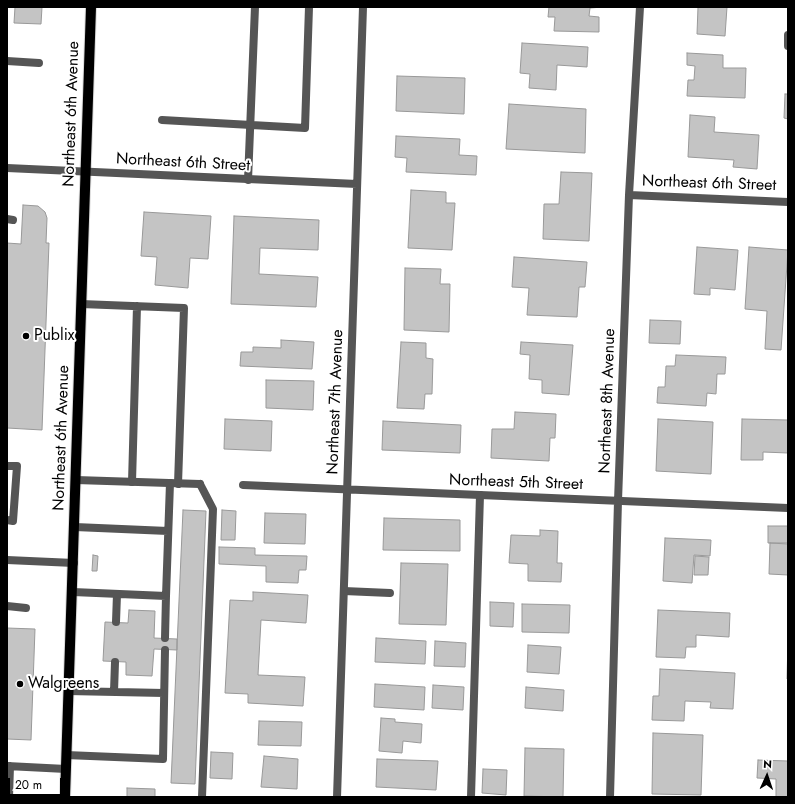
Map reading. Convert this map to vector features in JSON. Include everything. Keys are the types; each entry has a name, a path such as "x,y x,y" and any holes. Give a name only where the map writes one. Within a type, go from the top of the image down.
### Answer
{"main road":[{"name":"Northeast 6th Avenue","path":"65,797 74,563 91,7"}],"street":[{"path":"248,180 255,7"},
{"path":"162,120 305,128 309,7"},
{"name":"Northeast 7th Avenue","path":"337,797 363,7"},
{"name":"Northeast 8th Avenue","path":"610,797 618,501 630,195 640,7"},
{"path":"788,35 788,46"},
{"path":"7,61 39,63"},
{"name":"Northeast 6th Street","path":"7,168 85,173 358,184"},
{"name":"Northeast 6th Street","path":"630,195 788,202"},
{"path":"81,304 184,308 174,483 168,530 165,638"},
{"path":"132,482 137,306"},
{"path":"7,466 17,466 13,521 7,520"},
{"path":"76,480 200,484 213,509 202,797"},
{"name":"Northeast 5th Street","path":"243,485 788,508"},
{"path":"471,797 480,496"},
{"path":"75,527 168,530"},
{"path":"7,560 74,563"},
{"path":"344,591 390,593"},
{"path":"73,592 166,596"},
{"path":"116,622 117,594"},
{"path":"7,606 26,608"},
{"path":"66,755 162,758 165,650"},
{"path":"114,692 115,662"},
{"path":"68,691 164,693"},
{"path":"9,797 8,766 66,769"}],"building":[{"path":"15,7 42,7 41,24 14,23"},
{"path":"549,7 603,7 590,8 589,16 599,17 599,32 554,31 555,17 548,17"},
{"path":"698,7 727,7 725,36 697,34"},
{"path":"522,43 588,47 587,67 557,65 556,90 529,88 530,74 520,73"},
{"path":"687,53 723,55 723,68 746,68 745,98 687,96 688,80 694,80 695,66 687,65"},
{"path":"397,76 465,78 464,114 396,111"},
{"path":"785,94 788,94 788,119 784,118"},
{"path":"509,104 586,109 585,153 506,149"},
{"path":"690,115 715,117 714,132 759,135 757,169 733,167 734,160 688,157"},
{"path":"396,136 460,139 459,155 477,156 476,175 406,172 407,158 395,157"},
{"path":"561,172 592,173 589,241 543,239 544,204 559,204"},
{"path":"411,190 446,192 446,203 455,203 452,250 408,248"},
{"name":"Publix","path":"23,205 38,206 45,212 47,218 46,243 49,243 42,430 7,428 7,243 21,244"},
{"path":"144,212 211,216 208,259 190,258 188,288 155,285 157,257 141,256"},
{"path":"234,216 319,220 318,250 260,248 259,274 318,277 316,307 231,304"},
{"path":"697,247 738,250 735,290 710,288 710,295 694,294"},
{"path":"749,247 788,250 781,350 765,349 767,311 745,309"},
{"path":"514,257 587,262 585,287 579,287 577,317 527,315 529,288 512,287"},
{"path":"405,268 441,269 440,284 450,284 449,332 404,330"},
{"path":"650,320 681,321 680,344 649,343"},
{"path":"281,340 314,342 312,369 240,366 241,352 253,352 253,347 281,348"},
{"path":"401,342 426,343 426,358 433,359 432,394 425,394 424,409 397,408"},
{"path":"521,342 573,345 569,395 542,393 542,380 529,379 530,355 520,354"},
{"path":"676,355 726,357 725,374 717,374 716,394 707,393 706,406 657,403 658,387 665,387 666,366 675,366"},
{"path":"266,380 314,381 313,410 266,408"},
{"path":"515,412 556,414 555,438 550,438 549,461 491,458 492,429 514,429"},
{"path":"225,419 272,421 271,451 224,449"},
{"path":"658,419 713,422 711,474 656,471"},
{"path":"742,419 788,420 788,453 763,452 763,460 741,460"},
{"path":"383,421 461,425 460,453 382,450"},
{"path":"183,510 206,511 195,784 171,783"},
{"path":"222,510 236,511 235,540 221,540"},
{"path":"265,513 306,514 305,544 264,543"},
{"path":"384,518 460,520 460,551 383,550"},
{"path":"768,526 788,526 788,543 768,543"},
{"path":"540,530 558,531 557,563 562,563 561,582 528,581 528,564 509,563 511,535 540,536"},
{"path":"665,538 711,540 710,556 694,555 692,583 663,581"},
{"path":"770,543 788,544 788,575 769,574"},
{"path":"219,547 255,548 255,555 307,556 306,570 299,570 298,583 266,582 266,566 219,564"},
{"path":"93,555 98,556 97,571 92,571"},
{"path":"695,556 709,557 708,575 694,575"},
{"path":"401,563 448,564 446,625 399,624"},
{"path":"253,592 308,595 306,623 261,620 258,675 305,677 303,706 248,703 248,694 225,693 230,600 253,601"},
{"path":"490,602 514,603 513,627 490,626"},
{"path":"522,604 570,605 569,633 522,632"},
{"path":"129,610 155,611 154,638 177,639 177,650 154,649 152,676 126,675 126,662 103,661 105,622 128,623"},
{"path":"658,610 730,613 729,637 696,635 696,647 686,647 685,658 656,657"},
{"name":"Walgreens","path":"7,628 35,629 31,740 7,739"},
{"path":"376,638 426,641 425,664 375,662"},
{"path":"788,640 788,679 787,679"},
{"path":"435,641 466,643 465,667 434,666"},
{"path":"528,645 561,647 559,674 527,672"},
{"path":"660,669 735,673 733,709 710,708 711,702 685,701 684,721 652,720 653,696 659,696"},
{"path":"375,684 425,687 424,710 374,707"},
{"path":"433,685 464,687 463,710 432,708"},
{"path":"526,687 564,690 563,711 525,708"},
{"path":"381,718 395,719 395,722 422,724 421,743 403,741 402,753 379,751"},
{"path":"259,721 302,722 301,746 258,745"},
{"path":"653,733 703,735 701,795 652,794"},
{"path":"525,748 564,749 563,797 524,796"},
{"path":"211,752 233,753 232,779 210,778"},
{"path":"264,756 298,759 297,789 261,787"},
{"path":"377,759 438,761 436,790 376,787"},
{"path":"758,760 788,761 788,797 776,797 776,779 757,778"},
{"path":"483,769 507,770 506,795 482,793"},
{"path":"127,788 155,789 155,797 127,797"}],"place":[{"name":"Publix","path":"26,336"},
{"name":"Walgreens","path":"20,684"}]}
